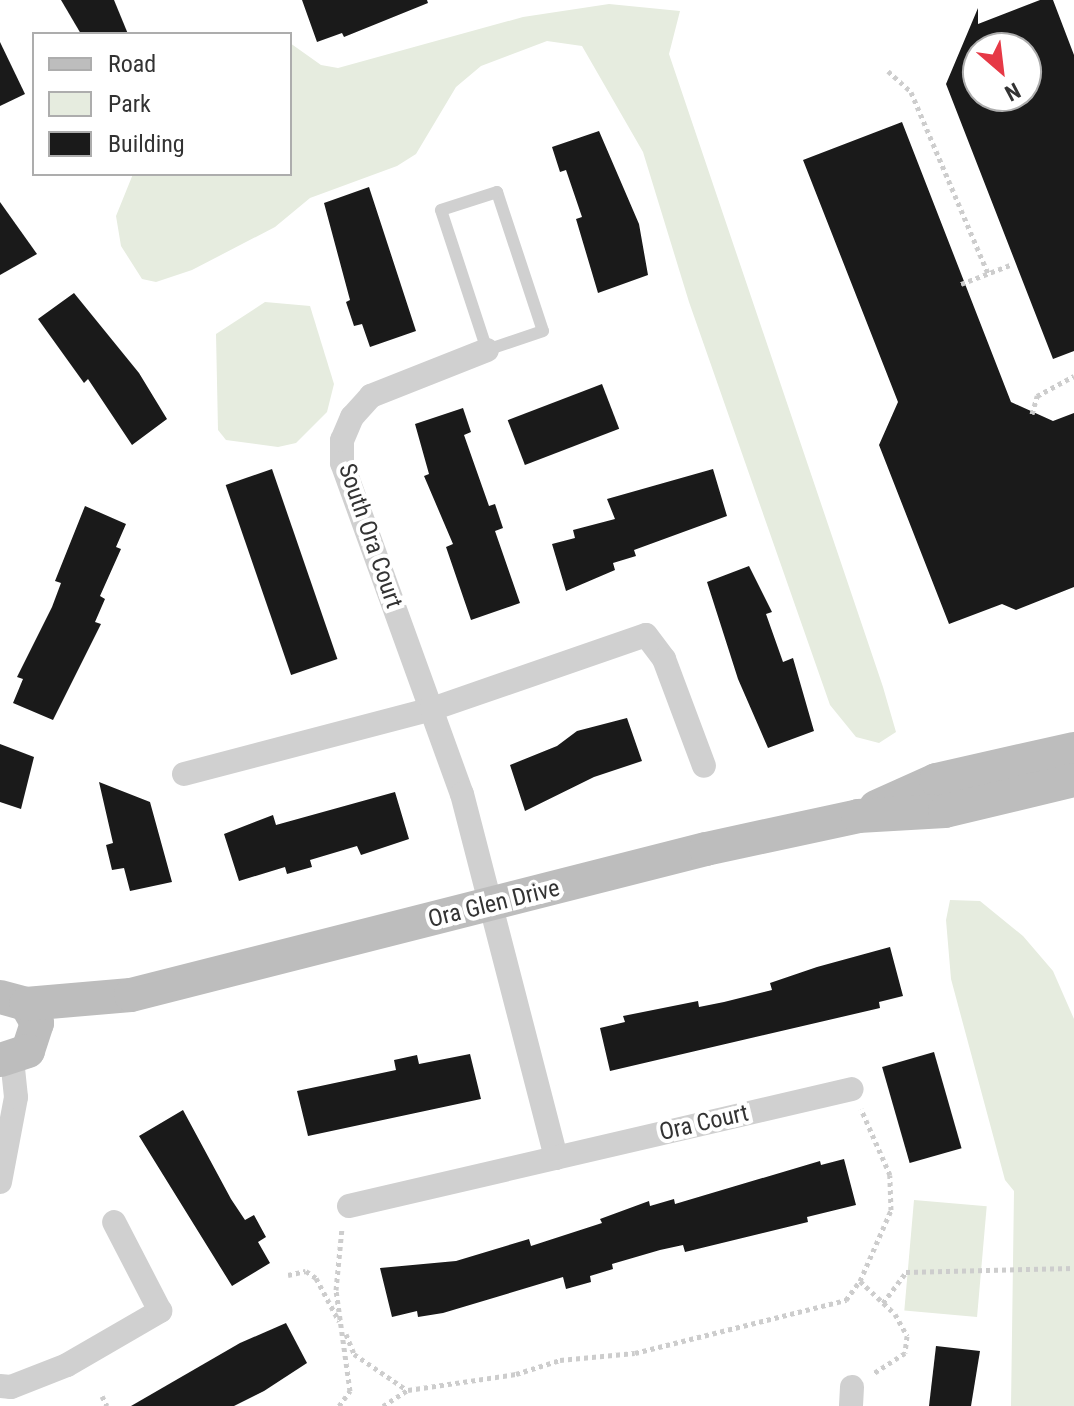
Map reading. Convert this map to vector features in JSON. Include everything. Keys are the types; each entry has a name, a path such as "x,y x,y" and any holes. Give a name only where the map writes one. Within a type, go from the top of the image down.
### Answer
{"street":[{"name":"South Ora Court","path":"487,350 371,396 352,417 342,440 342,463 432,709 493,905"},
{"path":"184,774 432,709 646,635 664,659 704,766"},
{"name":"Ora Glen Drive","path":"858,816 936,780 1074,749"},
{"name":"Ora Glen Drive","path":"21,1012 131,995 858,816 945,811 1074,780"},
{"path":"493,905 556,1158"},
{"path":"0,1182 16,1097 6,1060 28,1051 21,1012"},
{"name":"Ora Court","path":"349,1206 852,1089"},
{"path":"0,1386 11,1387 67,1365 160,1311 114,1222"}],"lane":[{"path":"497,192 543,331 487,350 441,210 497,192"}],"path":[{"path":"888,71 911,92 988,273"},
{"path":"961,284 1010,265"},
{"path":"1032,414 1037,396 1074,376"},
{"path":"383,1406 408,1390 516,1374 560,1360 635,1353 846,1300 860,1281 891,1210 890,1175 852,1089"},
{"path":"339,1406 350,1391 336,1265 349,1206"},
{"path":"883,1303 906,1272 1074,1268"},
{"path":"288,1275 306,1271 316,1278 354,1354 408,1390"},
{"path":"851,1397 905,1353 907,1336 883,1303 860,1281"},
{"path":"102,1396 107,1406"}],"green space":[{"path":"609,4 680,11 669,54 883,687 896,732 879,743 856,737 830,705 689,302 643,152 582,46 547,41 481,66 456,87 416,154 397,166 310,198 275,227 192,270 156,282 142,279 121,246 116,216 132,176 292,176 292,44 321,65 338,68 523,17"},
{"path":"265,302 310,306 334,384 327,412 296,443 278,447 226,440 218,430 216,334"},
{"path":"950,900 980,901 1023,936 1053,971 1074,1019 1074,1406 1011,1406 1014,1191 1005,1180 951,979 946,920"},
{"path":"914,1200 987,1206 977,1317 904,1311"}],"building":[{"path":"61,0 114,0 127,32 80,32"},
{"path":"302,0 427,0 428,3 344,37 342,33 317,42"},
{"path":"1040,0 1053,0 1074,55 1074,351 1053,359 946,84 962,46 962,112 1042,112 1042,32 968,32 978,8 978,24"},
{"path":"0,42 25,94 0,106"},
{"path":"902,122 1011,402 1053,421 1074,413 1074,587 1016,610 1002,604 949,624 879,445 898,402 803,160"},
{"path":"599,131 639,224 648,275 598,293 576,219 582,217 566,170 560,172 552,147"},
{"path":"369,187 416,331 370,347 362,324 354,326 346,302 350,300 324,203"},
{"path":"0,202 37,254 0,275"},
{"path":"74,293 139,373 167,419 132,445 88,379 84,383 38,319"},
{"path":"602,384 619,429 525,465 508,420"},
{"path":"463,408 471,432 464,435 489,506 495,504 503,528 495,531 520,603 471,620 446,547 453,544 424,476 429,474 415,424"},
{"path":"272,469 337,659 291,675 226,485"},
{"path":"713,469 727,516 634,550 636,556 613,563 615,570 566,591 552,544 575,538 573,530 615,519 607,499"},
{"path":"85,506 126,524 116,547 121,549 100,596 105,599 95,622 101,624 53,720 13,703 23,679 17,677 52,607 61,583 55,581"},
{"path":"749,566 772,612 766,614 783,662 793,658 814,731 768,748 738,679 707,582"},
{"path":"627,718 642,761 594,777 525,811 510,765 557,746 577,731"},
{"path":"0,744 34,757 21,809 0,802"},
{"path":"99,782 150,802 172,882 130,891 124,868 112,870 106,845 113,843"},
{"path":"395,792 409,839 361,855 357,846 310,860 312,867 287,874 285,867 239,881 224,834 273,815 276,825"},
{"path":"890,947 903,996 879,1002 880,1008 610,1071 600,1028 625,1022 623,1016 698,1001 699,1007 772,990 770,983"},
{"path":"934,1052 962,1148 910,1163 882,1067"},
{"path":"470,1054 481,1099 308,1136 297,1091 396,1070 394,1060 417,1055 419,1064"},
{"path":"183,1110 231,1199 245,1220 254,1215 266,1237 258,1242 270,1263 232,1286 139,1136"},
{"path":"844,1159 856,1205 807,1217 808,1222 685,1252 683,1245 660,1250 612,1264 613,1269 590,1276 591,1282 566,1289 563,1277 443,1313 418,1317 417,1311 392,1317 380,1268 456,1261 529,1239 531,1246 602,1223 600,1219 649,1201 650,1206 674,1199 675,1204 820,1161 821,1165"},
{"path":"286,1323 307,1363 264,1391 234,1406 131,1406 240,1343"},
{"path":"936,1346 980,1351 971,1406 929,1406"}]}
